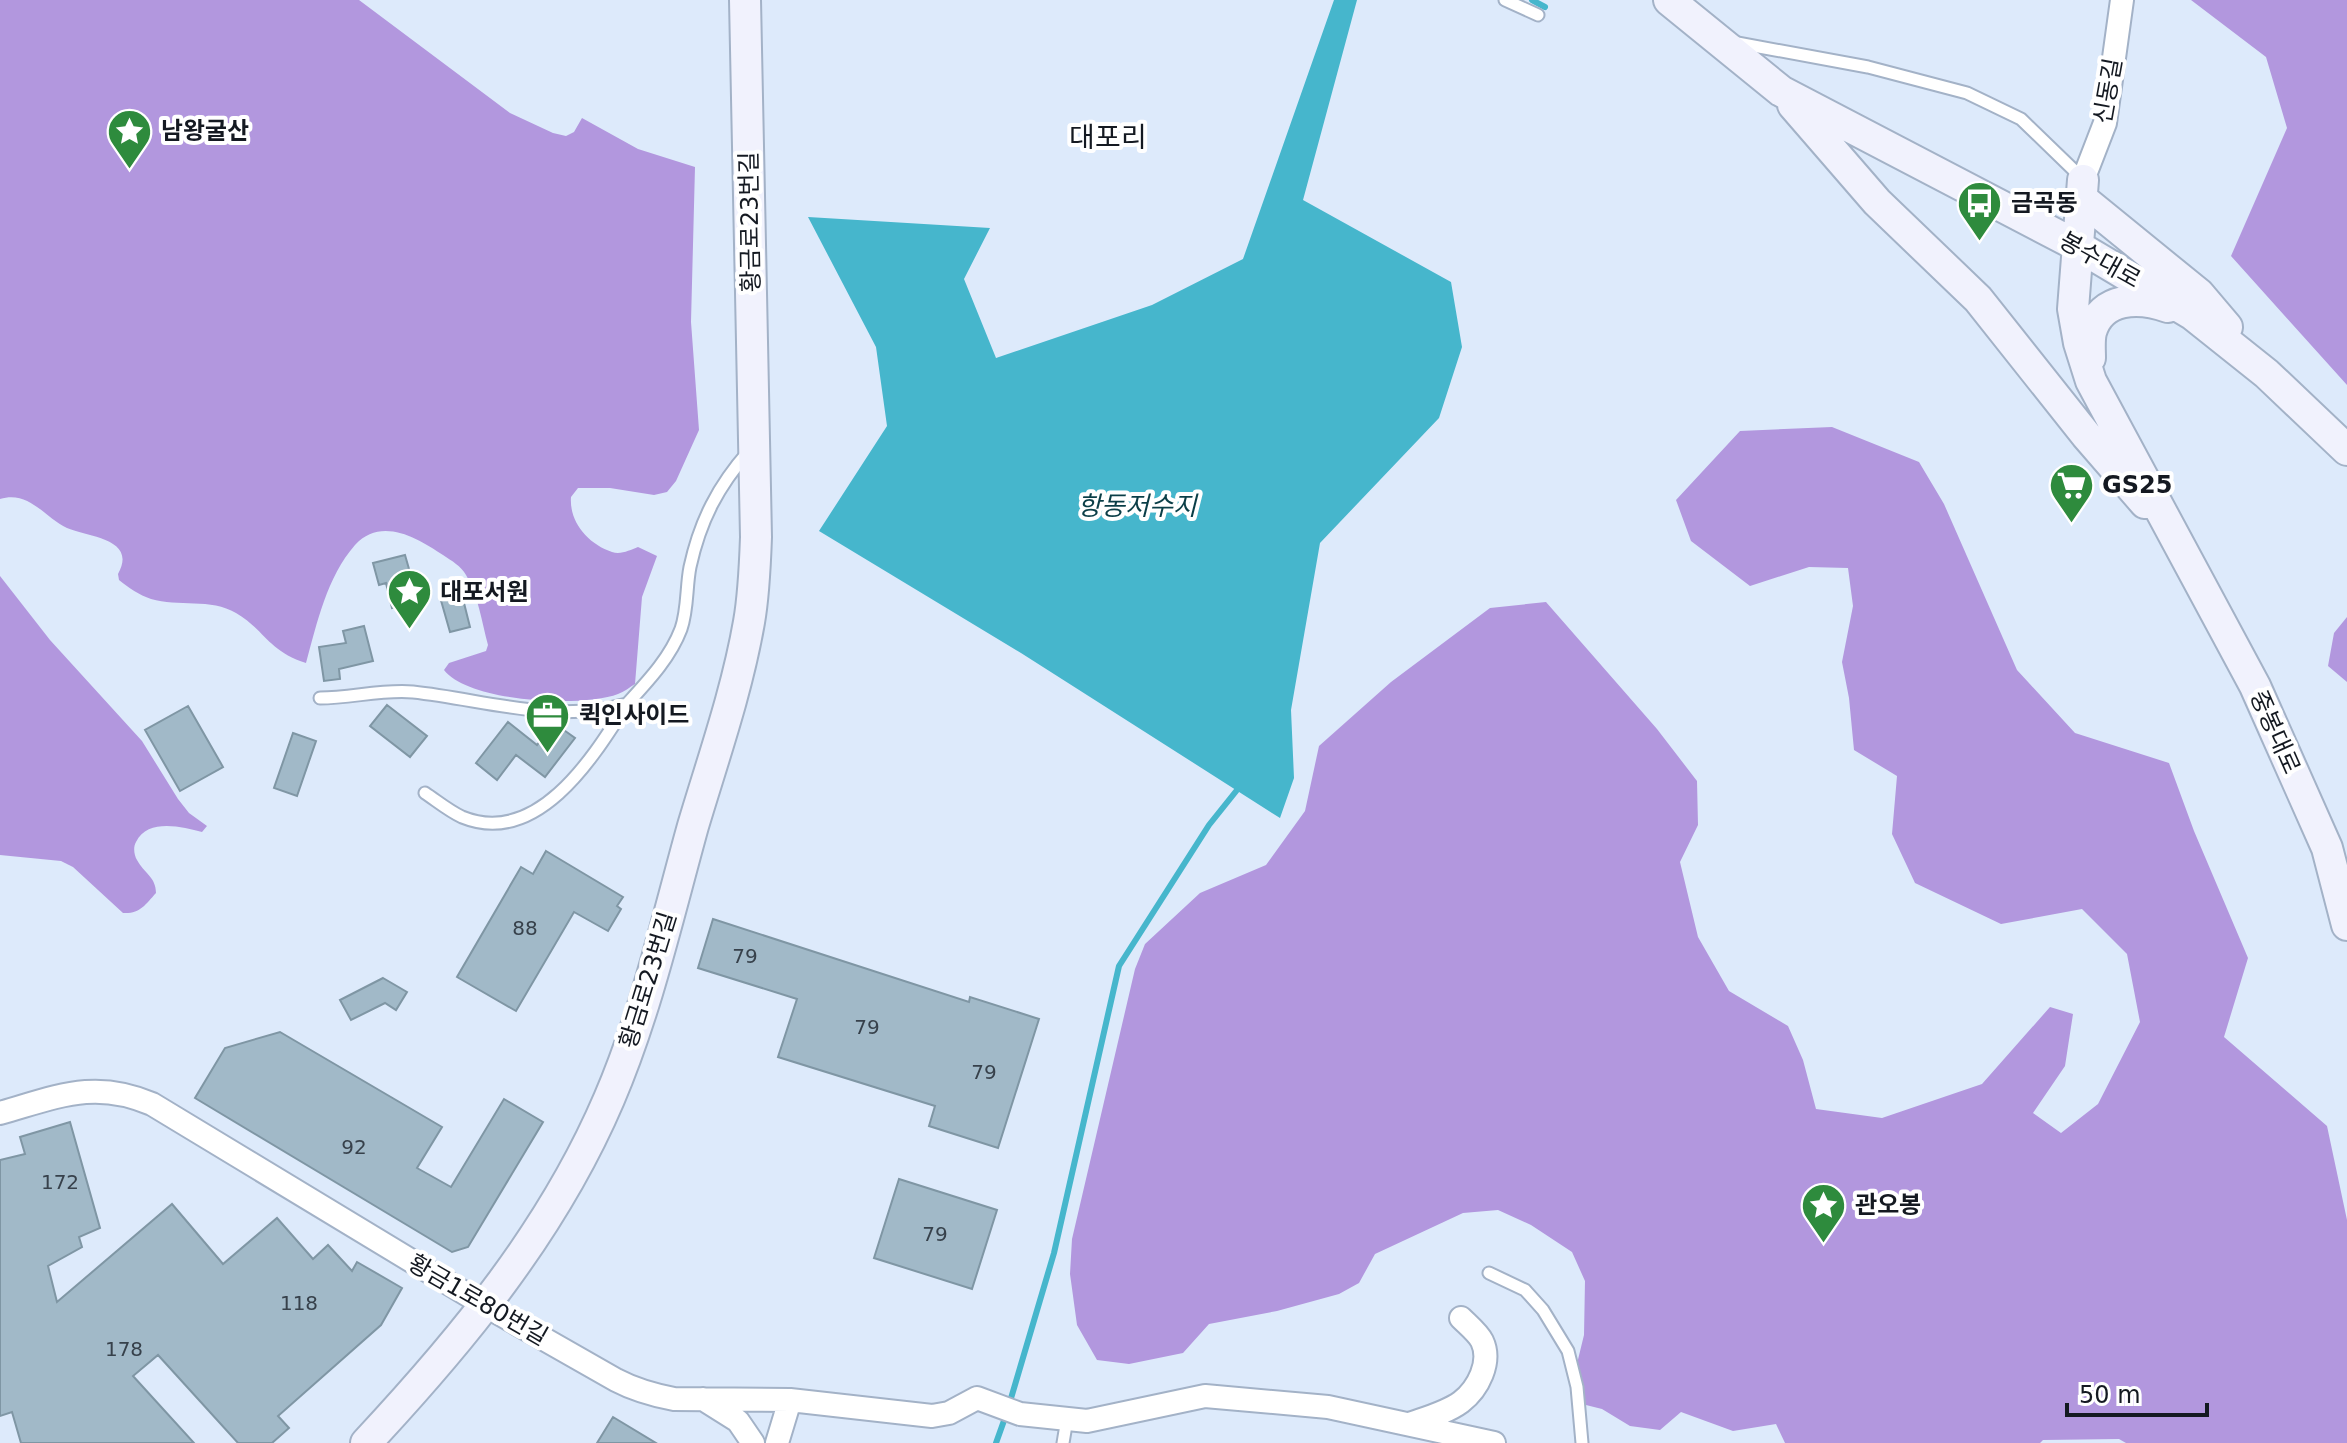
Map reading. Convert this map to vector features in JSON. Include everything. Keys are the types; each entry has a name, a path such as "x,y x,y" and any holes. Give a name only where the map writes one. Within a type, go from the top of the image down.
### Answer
{"main road":[{"name":"황금로23번길","path":"366,1443 486,1306 564,1191 610,1098 646,990 729,704 749,622 756,537 745,0"},
{"name":"봉수대로","path":"1669,0 1781,91 2069,242 2193,315 2267,374 2347,450"},
{"path":"1781,91 1877,202 1978,299 2182,547"},
{"path":"2112,465 2085,404 2068,347 2060,293 2082,189 2199,294 2267,374"},
{"path":"2069,242 2073,309 2079,343 2091,381 2182,547"},
{"path":"2091,381 2090,335 2095,320 2108,309 2129,299 2151,300 2193,315"},
{"name":"중봉대로","path":"2182,547 2255,686 2327,848 2347,925"}],"street":[{"name":"신동길","path":"2082,189 2105,123 2122,0"},
{"name":"황금1로80번길","path":"0,1113 100,1089 130,1095 152,1104 486,1306 637,1390 674,1399 790,1400 932,1416 949,1413 970,1400 985,1399 1020,1414 1067,1419"},
{"path":"1408,1424 1462,1401 1482,1376 1486,1358 1482,1340 1461,1318"},
{"path":"1067,1419 1087,1421 1205,1396 1328,1407 1485,1442"},
{"path":"702,1399 738,1421 753,1443"},
{"path":"777,1443 790,1400"}],"lane":[{"path":"1505,0 1538,15"},
{"path":"1718,40 1868,67 1967,93 2021,119 2082,189"},
{"path":"425,793 460,816 477,822 510,821 555,797 573,782 627,704 662,664 674,645 682,627 691,566 705,521 721,485 754,445"},
{"path":"320,698 412,692 563,713 627,704"},
{"path":"1489,1273 1525,1290 1543,1310 1568,1351 1577,1387 1582,1443"},
{"path":"1063,1443 1067,1419"}],"shaded area":[{"path":"0,0 359,0 510,113 566,136 574,132 582,118 638,149 695,167 691,322 699,430 676,481 667,492 654,495 610,488 578,488 571,497 577,523 595,544 615,553 638,547 657,556 642,597 635,684 620,693 601,698 553,701 500,695 457,681 444,670 449,663 486,651 488,645 474,591 456,564 422,542 399,533 376,532 365,536 345,558 324,601 306,663 283,653 246,620 226,608 161,601 138,593 119,580 122,562 116,546 67,528 28,501 10,497 0,499"},
{"path":"2191,0 2347,0 2347,385 2231,256 2287,128 2266,57"},
{"path":"1832,427 1919,462 1944,504 2017,670 2075,733 2169,763 2248,958 2224,1037 2327,1126 2347,1220 2347,1443 2126,1443 2119,1439 2043,1440 2040,1443 1785,1443 1776,1424 1733,1431 1681,1412 1660,1430 1630,1426 1602,1409 1574,1402 1573,1380 1584,1335 1585,1281 1572,1252 1531,1225 1498,1210 1463,1213 1375,1254 1359,1283 1339,1294 1277,1311 1209,1324 1183,1353 1129,1364 1097,1360 1077,1325 1070,1274 1072,1239 1135,969 1145,944 1200,893 1266,865 1305,811 1319,746 1391,682 1490,608 1546,602 1657,729 1697,781 1698,825 1680,862 1698,937 1729,991 1788,1026 1803,1060 1816,1109 1882,1118 1982,1084 2050,1007 2073,1014 2065,1066 2033,1113 2061,1133 2098,1104 2140,1022 2127,954 2082,909 2001,924 1915,883 1892,834 1897,776 1854,750 1842,662 1853,606 1848,568 1809,567 1750,586 1691,541 1676,500 1740,431"},
{"path":"0,576 50,640 142,741 189,813 207,826 202,832 166,826 141,834 135,844 135,856 152,879 156,893 138,910 123,913 73,867 61,861 0,855"},
{"path":"2347,617 2347,682 2328,666 2334,633"}],"water":[{"name":"항동저수지","path":"1334,0 1357,0 1303,200 1451,282 1462,347 1439,418 1320,543 1291,710 1294,778 1280,818 1021,653 819,531 887,426 876,347 808,217 990,228 964,279 996,358 1152,305 1243,259"}],"building":[{"path":"405,555 411,576 406,578 413,603 392,608 386,583 379,585 373,563"},
{"path":"461,591 470,627 450,632 440,597"},
{"path":"364,626 373,661 339,669 340,679 324,681 319,647 346,643 343,631"},
{"path":"387,705 427,736 410,757 370,726"},
{"path":"188,706 223,767 180,791 145,730"},
{"path":"508,722 537,745 554,723 575,738 545,777 516,755 497,780 476,763"},
{"path":"293,733 316,741 297,796 274,788"},
{"path":"546,851 623,897 617,906 621,909 608,931 574,912 516,1011 457,977 521,867 533,874"},
{"path":"713,919 969,1002 970,997 1039,1019 998,1148 929,1126 935,1106 778,1057 797,999 698,968"},
{"path":"383,978 407,992 396,1010 385,1003 351,1020 340,1000"},
{"path":"280,1032 442,1127 417,1168 451,1187 504,1099 543,1122 468,1247 452,1252 195,1098 225,1048"},
{"path":"70,1122 100,1228 79,1237 82,1247 48,1266 57,1302 172,1204 223,1264 277,1218 313,1259 328,1245 352,1271 357,1262 402,1288 381,1325 278,1416 289,1428 272,1443 238,1443 158,1355 133,1376 194,1443 21,1443 12,1412 0,1416 0,1160 25,1154 20,1137"},
{"path":"899,1179 997,1210 972,1289 874,1258"},
{"path":"613,1417 656,1443 597,1443"}],"waterway":[{"path":"1532,0 1545,7"},
{"path":"1009,1405 1054,1253 1119,966 1209,825 1237,790"},
{"path":"996,1443 1006,1415"}],"place":[{"name":"남왕굴산","path":"130,170"},
{"name":"금곡동","path":"1980,242"},
{"name":"GS25","path":"2071,524"},
{"name":"대포서원","path":"409,631"},
{"name":"퀵인사이드","path":"548,754"},
{"name":"관오봉","path":"1824,1244"}],"district":[{"name":"대포리","path":"1108,137"}]}
